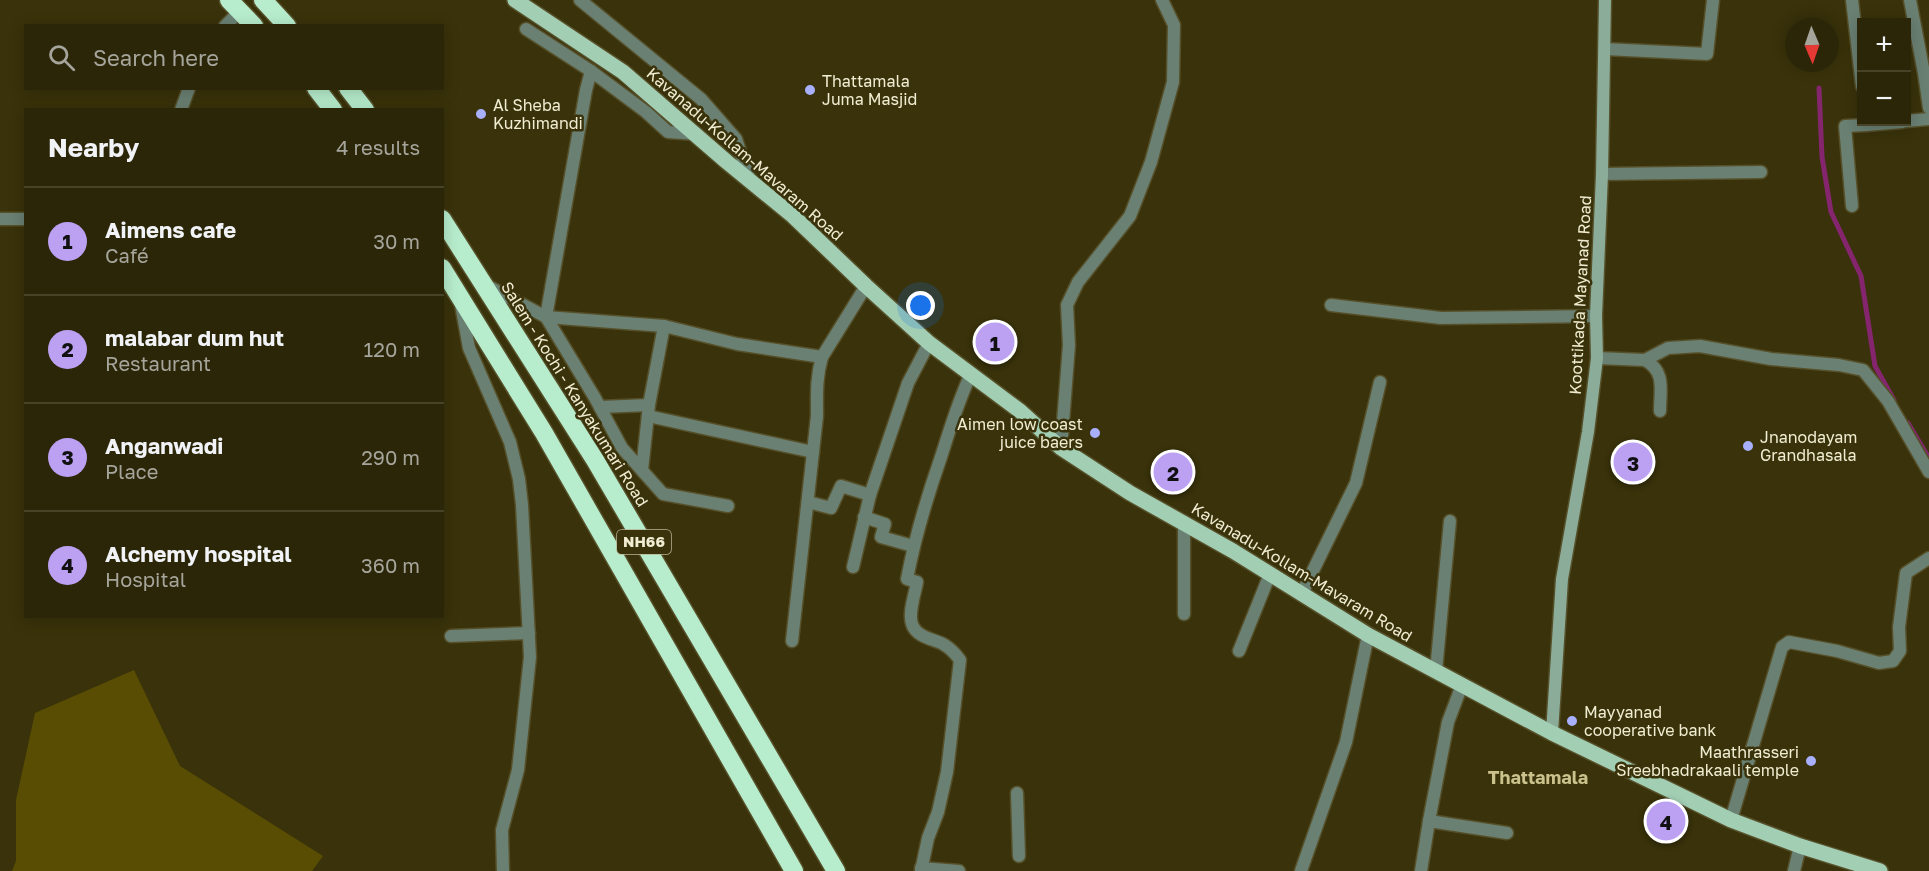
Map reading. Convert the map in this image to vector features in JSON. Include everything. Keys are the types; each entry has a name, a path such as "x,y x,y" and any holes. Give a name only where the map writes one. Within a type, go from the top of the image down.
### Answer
{"highway":[{"path":"263,0 284,24"},
{"path":"234,5 252,24"},
{"path":"318,90 331,108"},
{"path":"350,90 363,108"},
{"name":"Salem - Kochi - Kanyakumari Road","path":"444,222 595,460 836,871"},
{"name":"NH66","path":"444,271 544,433 794,871"}],"main road":[{"name":"Kavanadu-Kollam-Mavaram Road","path":"515,0 623,72 794,216 929,343 1020,411 1061,448 1130,493 1184,522 1368,636 1552,733 1731,820 1800,846 1880,871"},
{"name":"Koottikada Mayanad Road","path":"1552,733 1562,579 1588,432 1597,358 1596,316 1602,174 1605,0"}],"street":[{"path":"580,0 701,99 736,138 750,181"},
{"path":"1061,448 1069,345 1067,305 1078,282 1130,216 1151,162 1173,82 1174,25 1162,0"},
{"path":"1605,49 1707,54 1713,0"},
{"path":"1852,0 1860,72"},
{"path":"1910,0 1929,108"},
{"path":"226,24 234,5"},
{"path":"526,29 591,71 646,112 668,132 696,134"},
{"path":"591,71 546,317 622,448 663,494 728,506"},
{"path":"182,108 188,90"},
{"path":"1911,120 1929,119"},
{"path":"1852,206 1845,126 1857,124"},
{"path":"1602,174 1761,172"},
{"path":"0,219 24,219"},
{"path":"484,284 546,317 664,326 737,344 822,357"},
{"path":"792,641 817,416 816,381 822,357 866,286"},
{"path":"459,295 469,348 510,442 519,479 530,657 518,770 502,830 503,871"},
{"path":"1330,305 1440,318 1596,316"},
{"path":"642,470 649,410 664,326"},
{"path":"853,567 870,495 908,383 929,343"},
{"path":"1645,360 1668,348 1700,346 1863,370 1888,401 1929,472"},
{"path":"1597,358 1645,360 1655,366 1660,377 1660,411"},
{"path":"959,871 921,869 927,838 938,812 947,772 960,660 955,652 945,645 919,634 912,624 912,609 918,582 907,579 914,546 960,397 971,374"},
{"path":"1302,593 1356,483 1380,382"},
{"path":"600,407 649,410 813,452"},
{"path":"808,502 831,508 841,486 870,495"},
{"path":"864,517 885,524 881,537 914,546"},
{"path":"1436,672 1449,520"},
{"path":"1184,522 1184,614"},
{"path":"1731,820 1782,647 1789,642 1837,651 1879,663 1893,661 1900,651 1899,627 1906,573 1929,558"},
{"path":"1239,651 1270,574"},
{"path":"451,636 529,633"},
{"path":"1301,871 1346,742 1368,636"},
{"path":"1421,871 1448,722 1462,685"},
{"path":"1017,793 1019,856"},
{"path":"1429,821 1508,832"},
{"path":"1794,871 1800,846"}],"shaded area":[{"path":"134,670 180,766 323,856 312,871 12,871 16,861 16,800 35,713"}],"waterway":[{"path":"1819,88 1822,157 1831,212 1861,276 1875,366 1894,400"},
{"path":"1908,423 1929,458"}],"place":[{"name":"Thattamala Juma Masjid","path":"810,90"},
{"name":"Al Sheba Kuzhimandi","path":"481,114"},
{"name":"Aimens cafe","path":"995,342"},
{"name":"Aimen low coast juice baers","path":"1095,433"},
{"name":"Jnanodayam Grandhasala","path":"1748,446"},
{"name":"Anganwadi","path":"1633,462"},
{"name":"malabar dum hut","path":"1173,472"},
{"name":"Mayyanad cooperative bank","path":"1572,721"},
{"name":"Maathrasseri Sreebhadrakaali temple","path":"1811,761"},
{"name":"Alchemy hospital","path":"1666,821"}],"district":[{"name":"Thattamala","path":"1538,778"}]}
